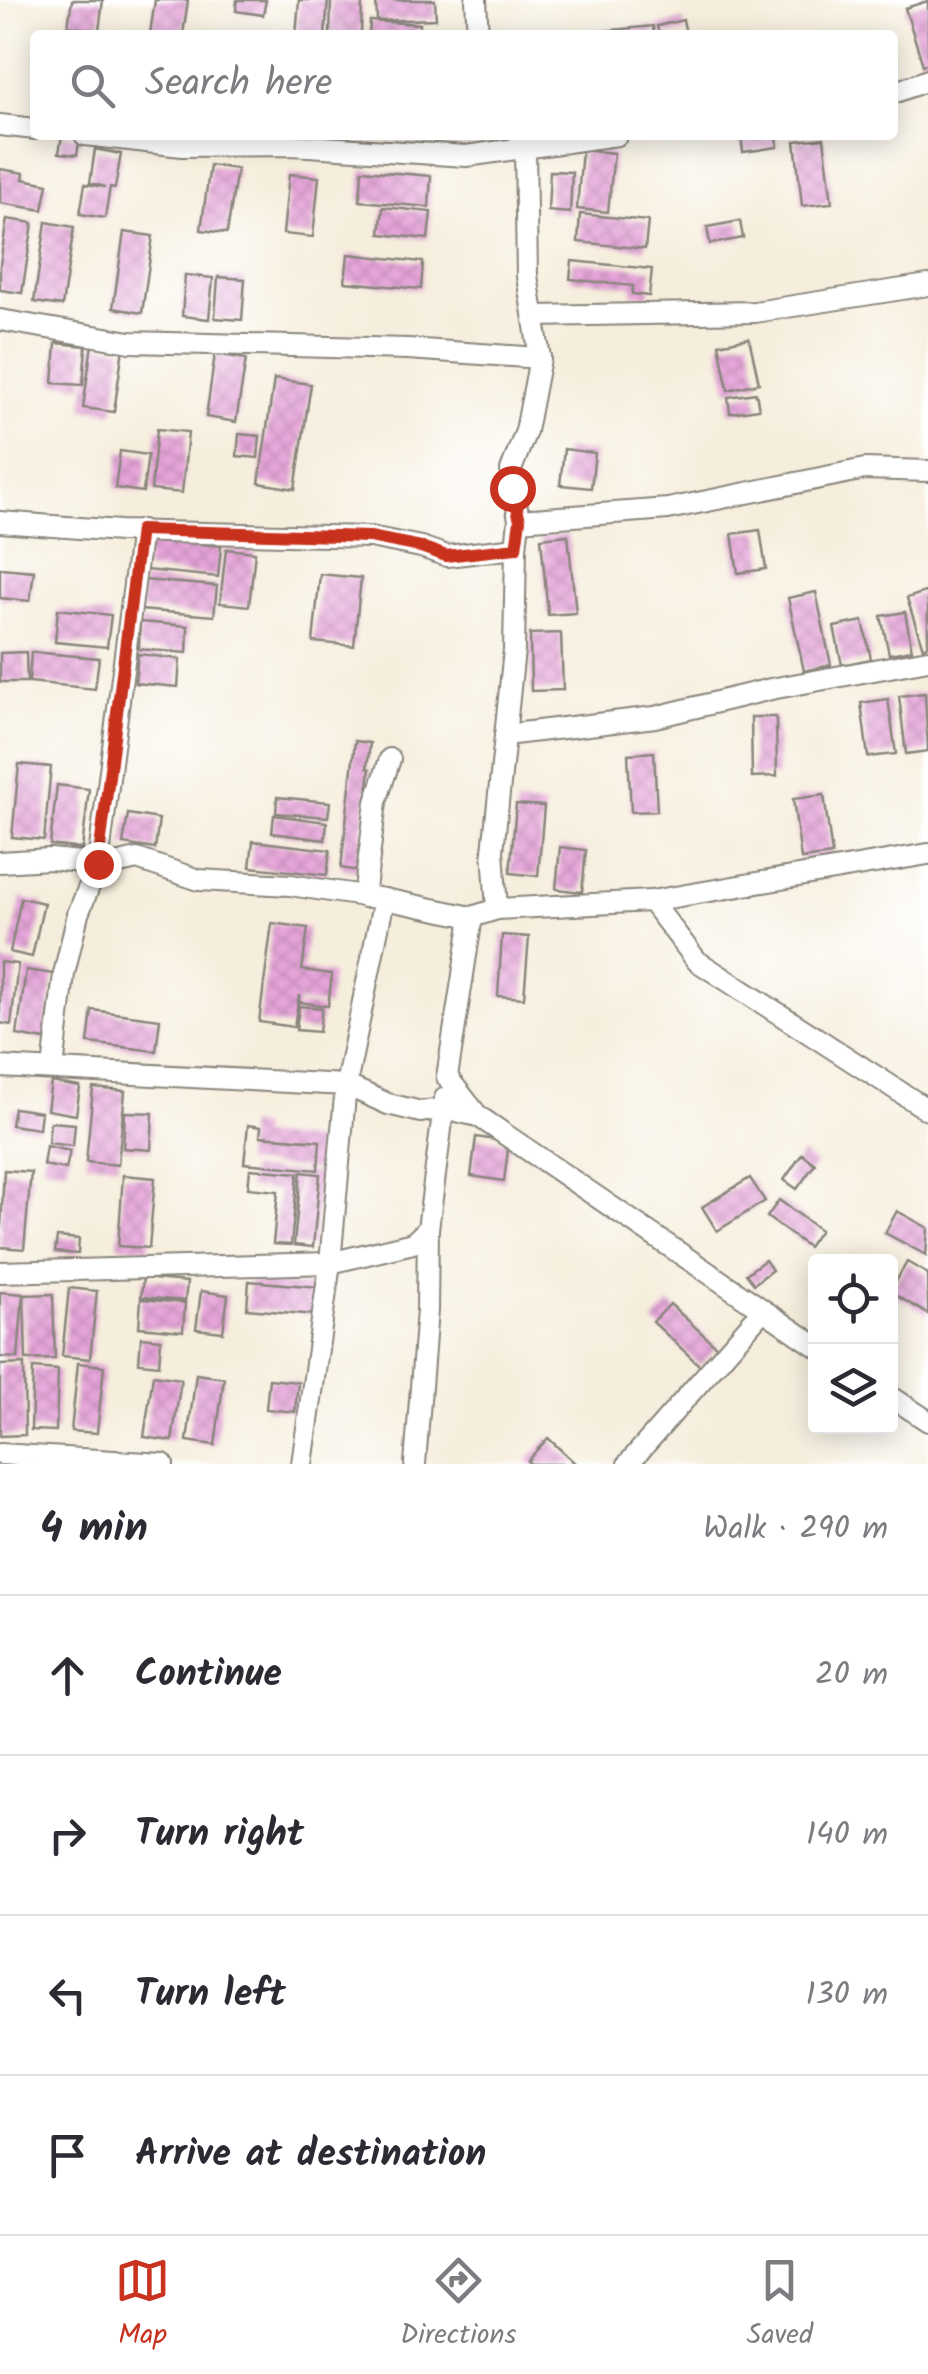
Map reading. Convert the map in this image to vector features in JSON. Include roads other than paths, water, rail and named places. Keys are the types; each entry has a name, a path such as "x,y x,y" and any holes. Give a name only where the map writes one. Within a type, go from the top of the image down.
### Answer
{"street":[{"path":"476,0 478,30"},
{"path":"898,91 928,80"},
{"path":"0,125 30,128"},
{"path":"129,140 182,146 292,146 466,156 522,140 527,276 540,358 526,431 511,470 520,520 514,650 493,851 497,909"},
{"path":"534,316 755,312 928,285"},
{"path":"0,320 130,342 408,349 540,358"},
{"path":"520,520 668,509 865,469 928,471"},
{"path":"0,522 370,537 446,556 516,548"},
{"path":"53,1069 68,959 78,914 98,864 140,530"},
{"path":"505,735 654,717 771,689 928,660"},
{"path":"302,1464 330,1263 346,1085 374,898 376,802 390,759"},
{"path":"0,862 50,859 111,865 137,859 200,880 290,886 472,917 497,909 651,901 928,854"},
{"path":"651,901 698,962 928,1110"},
{"path":"415,1464 428,1310 428,1229 472,917"},
{"path":"0,1067 346,1085 388,1104 421,1112 444,1108 478,1116"},
{"path":"447,1076 478,1116 813,1344"},
{"path":"0,1272 330,1263 414,1243 428,1229"},
{"path":"628,1464 762,1310"},
{"path":"898,1401 928,1421"},
{"path":"0,1454 162,1464"}]}
